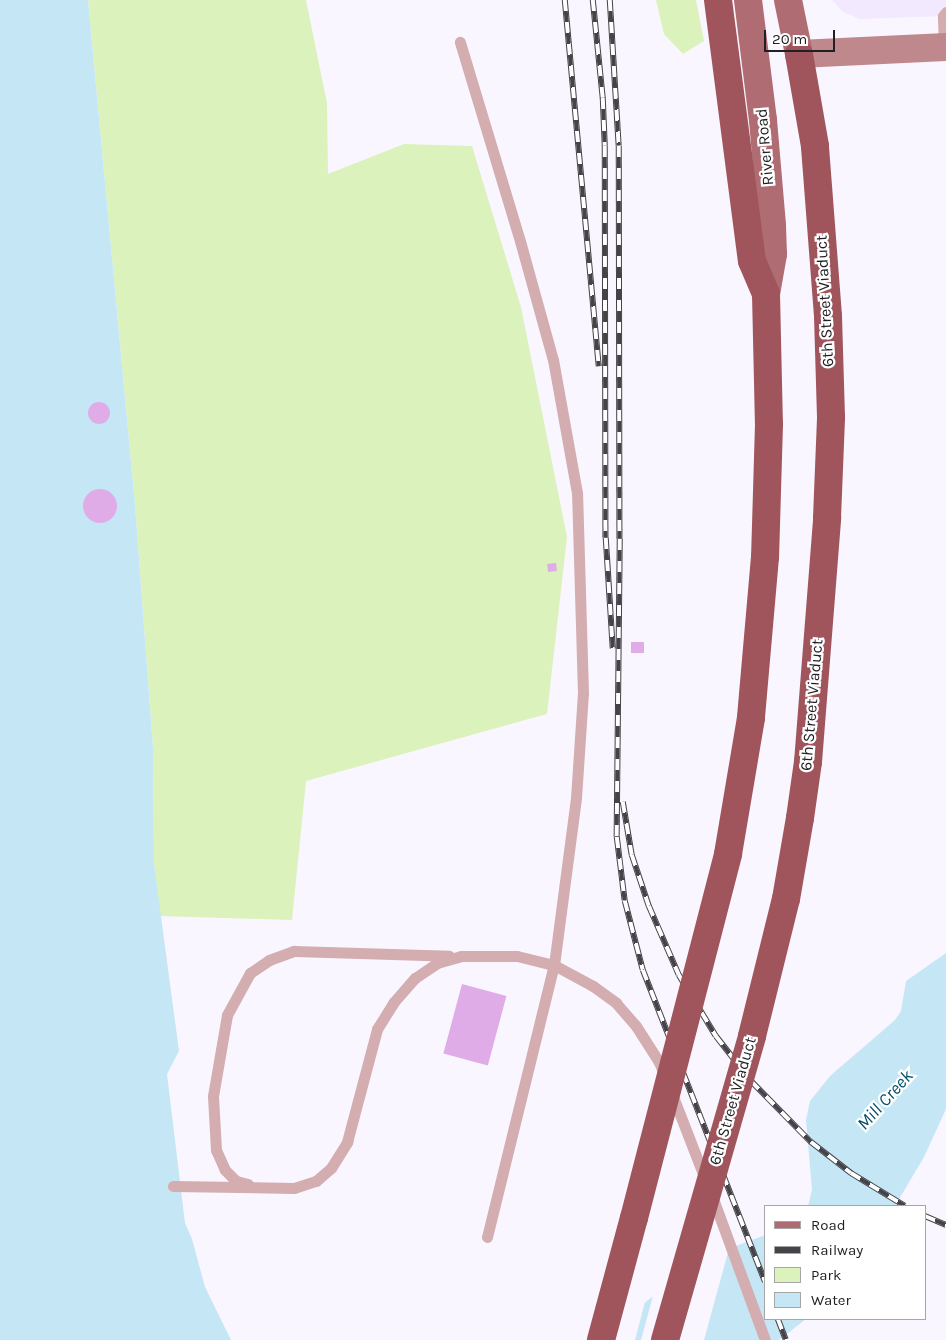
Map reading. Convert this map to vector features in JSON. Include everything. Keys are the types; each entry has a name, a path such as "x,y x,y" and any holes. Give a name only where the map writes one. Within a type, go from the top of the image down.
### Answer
{"highway":[{"path":"601,1340 728,854 751,718 765,557 769,424 766,294 752,261 760,228 718,0"},
{"name":"6th Street Viaduct","path":"665,1340 752,1036 786,899 808,762 827,518 831,417 828,316 816,146 799,54"}],"main road":[{"name":"River Road","path":"748,0 763,120 760,228"},
{"path":"788,0 799,54"}],"street":[{"path":"799,54 945,47"}],"lane":[{"path":"945,47 943,16 946,12"},
{"path":"460,42 520,241 553,360 578,493 584,694 576,798 554,965 487,1237"},
{"path":"264,1189 236,1181 225,1170 216,1150 214,1096 227,1015 250,973 269,960 294,951 517,956 554,965 593,986 616,1003 636,1026 659,1062 715,1204 765,1340"},
{"path":"173,1186 294,1188 316,1181 331,1168 348,1142 377,1029 393,1003 415,978 436,963 459,956"}],"shaded area":[{"path":"832,0 946,0 946,16 860,19 843,12"}],"green space":[{"path":"88,0 306,0 327,103 328,174 404,144 472,146 521,307 567,537 547,714 306,781 292,920 160,916 154,864 153,748 135,505"},
{"path":"656,0 696,0 704,41 683,54 664,34"}],"water":[{"path":"0,0 88,0 135,505 153,748 154,864 179,1051 167,1074 185,1223 192,1239 205,1287 231,1340 0,1340"},
{"name":"Mill Creek","path":"946,953 946,1109 924,1157 896,1205 808,1205 812,1190 806,1120 810,1101 830,1076 895,1020 901,1011 906,981"},
{"path":"764,1235 764,1320 805,1320 779,1340 559,1340 640,1306 709,1256"}],"pier":[{"path":"730,1245 704,1340 641,1340 654,1292 708,1254"},
{"path":"646,1298 635,1340 557,1340 638,1304"}],"building":[{"path":"99,402 107,405 110,413 107,421 99,424 91,421 88,413 91,405"},
{"path":"100,489 107,490 112,494 116,499 116,513 112,518 107,522 100,523 93,522 88,518 84,513 83,506 84,499 88,494 93,490"},
{"path":"556,563 557,571 548,572 547,564"},
{"path":"631,642 644,642 644,653 631,653"},
{"path":"462,984 506,996 488,1065 443,1054"}],"railway":[{"path":"565,0 599,366"},
{"path":"593,0 603,98 605,146 606,538 613,649"},
{"path":"610,0 619,146 620,539 617,837 625,901 643,970 764,1279"},
{"path":"623,802 632,855 649,906 679,975 716,1036 751,1081 811,1142 851,1173 903,1205"},
{"path":"926,1216 946,1225"},
{"path":"778,1320 786,1340"}]}
